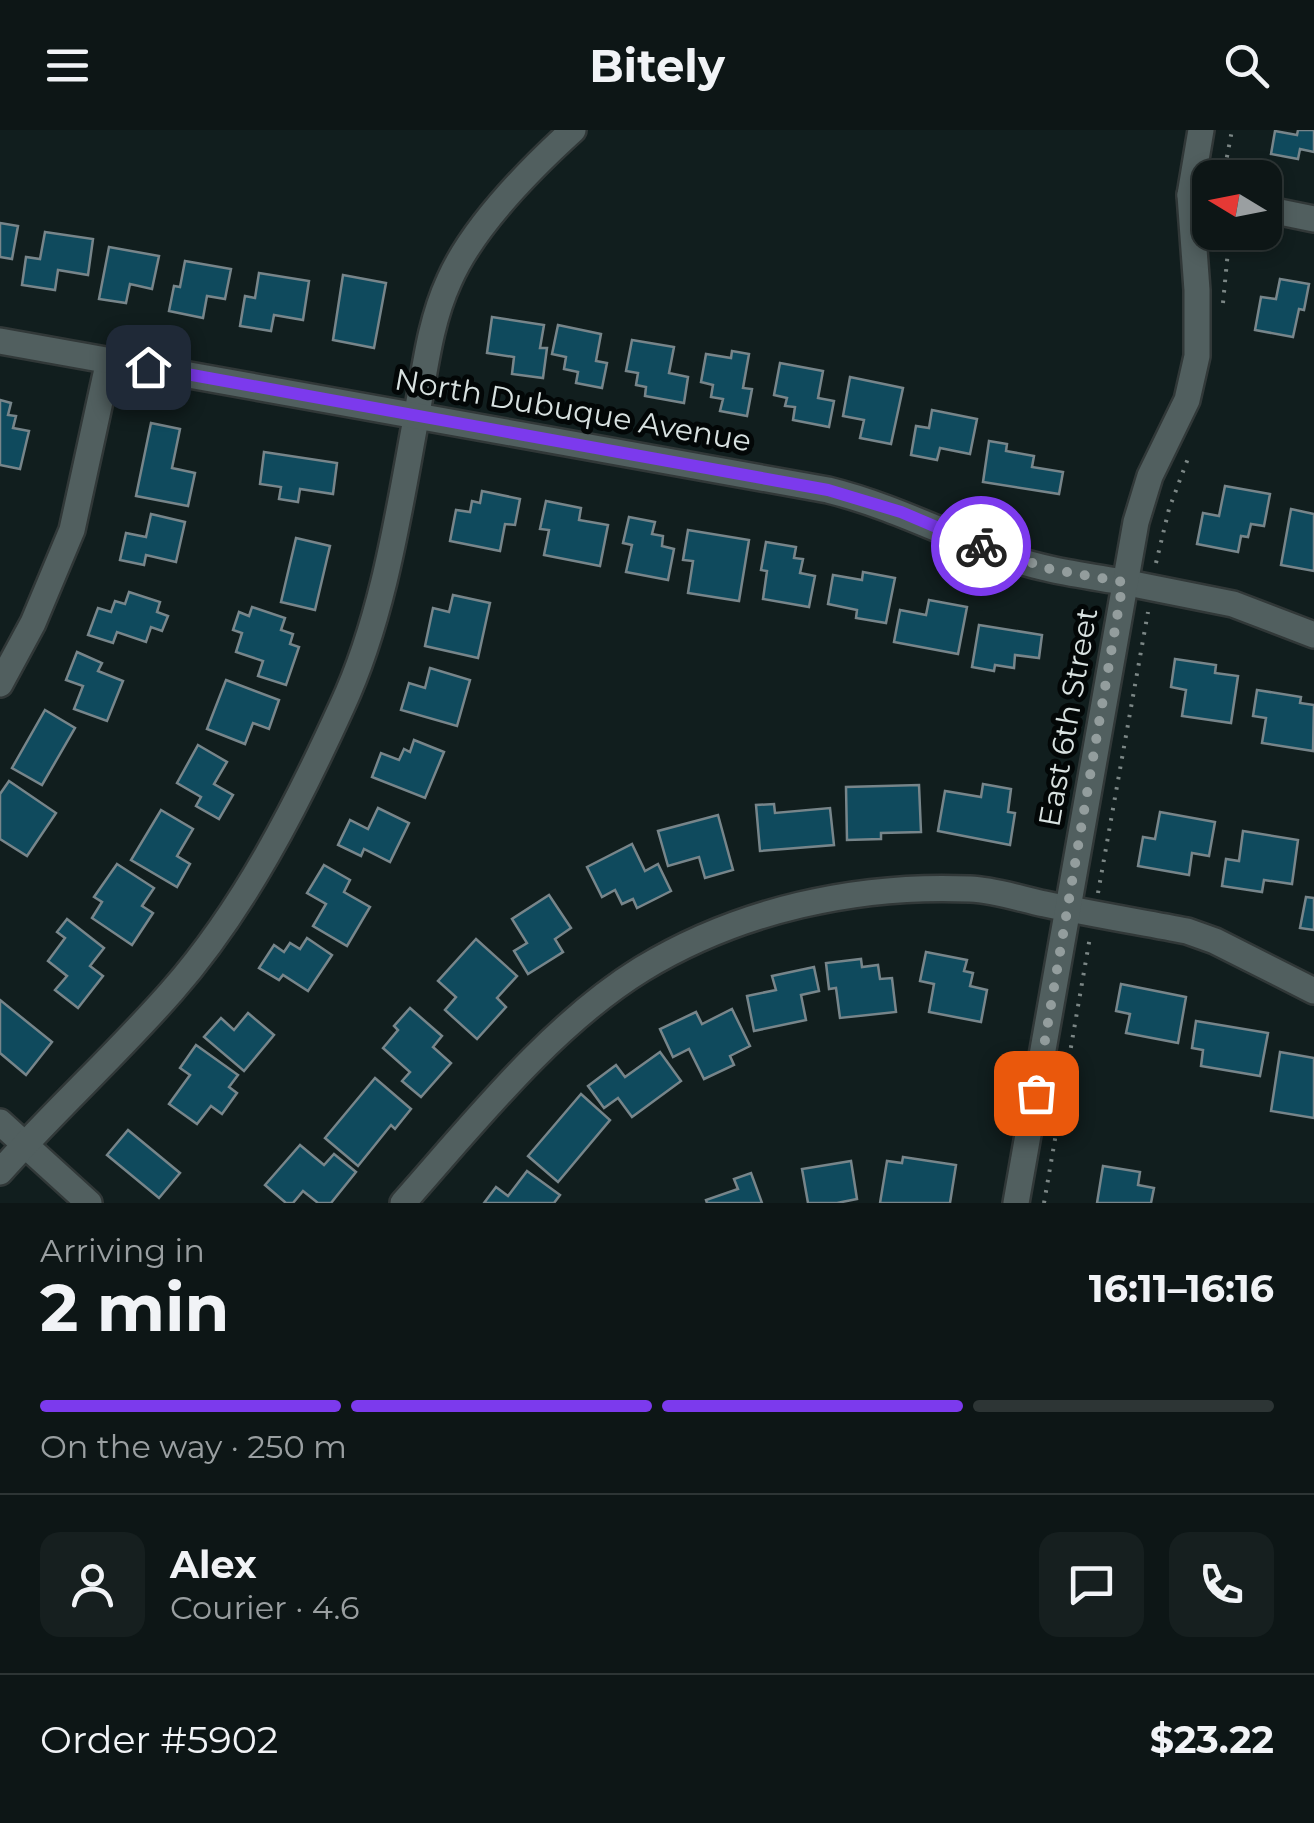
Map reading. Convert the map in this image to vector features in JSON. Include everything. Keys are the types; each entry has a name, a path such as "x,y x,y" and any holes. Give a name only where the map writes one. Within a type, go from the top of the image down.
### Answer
{"street":[{"path":"0,1172 173,989 225,919 275,838 344,702 369,629 394,532 430,338 449,280 471,242 535,165 573,130"},
{"name":"East 6th Street","path":"1201,130 1201,160"},
{"path":"1282,212 1314,218"},
{"name":"East 6th Street","path":"1016,1203 1123,582 1150,476 1187,400 1194,369 1199,250"},
{"name":"North Dubuque Avenue","path":"0,340 862,498 1004,556 1050,569 1233,604 1314,635"},
{"path":"0,684 33,623 72,530 109,360"},
{"path":"402,1203 522,1070 640,970 707,936 804,902 879,892 972,889 1187,931 1216,941 1314,991"},
{"path":"0,1122 89,1203"}],"path":[{"path":"1227,160 1232,130"},
{"path":"1222,310 1228,250"},
{"path":"1044,1203 1152,588 1169,509 1196,440"}],"building":[{"path":"1298,130 1314,130 1314,152 1300,149 1298,159 1271,154 1275,131 1297,135"},
{"path":"0,223 18,226 12,259 0,257"},
{"path":"45,232 93,239 88,275 58,270 55,290 22,285 26,257 40,259"},
{"path":"109,247 159,256 152,289 130,284 126,303 99,299"},
{"path":"185,261 231,269 225,299 207,296 203,318 169,311 174,286 180,287"},
{"path":"259,273 309,281 303,320 274,315 271,331 240,326 245,296 255,298"},
{"path":"343,275 386,283 374,348 333,340"},
{"path":"1280,279 1309,284 1293,337 1255,330 1261,297 1276,299"},
{"path":"492,317 544,325 540,348 547,348 543,378 512,374 514,357 487,353"},
{"path":"558,325 601,334 596,361 607,363 602,388 576,383 578,372 564,369 566,357 552,354"},
{"path":"632,340 674,347 669,373 688,377 684,403 645,396 646,387 636,385 638,373 626,371"},
{"path":"732,351 749,354 743,388 752,389 747,416 720,411 723,399 711,397 713,385 701,382 706,354 731,358"},
{"path":"780,363 823,371 818,398 834,401 829,427 793,420 795,407 785,406 787,398 774,395"},
{"path":"850,377 903,388 891,444 860,438 864,420 843,416"},
{"path":"0,400 11,403 8,415 16,416 13,428 29,431 20,469 0,465"},
{"path":"932,410 977,419 970,454 940,448 937,460 911,455 916,426 929,428"},
{"path":"151,423 180,429 172,468 195,473 188,506 136,496"},
{"path":"989,441 1007,444 1006,451 1034,456 1032,467 1063,472 1059,494 983,482"},
{"path":"264,452 337,463 333,494 300,489 298,502 279,499 281,487 260,484"},
{"path":"1225,486 1270,494 1264,526 1251,524 1248,537 1241,536 1238,552 1197,544 1203,513 1219,516"},
{"path":"482,491 520,499 515,525 505,524 500,551 450,541 456,510 470,512 472,501 480,503"},
{"path":"546,501 581,508 579,520 608,525 600,566 544,555 549,530 540,529"},
{"path":"1291,509 1314,514 1314,571 1281,565"},
{"path":"151,514 185,522 176,562 146,555 144,565 120,560 126,533 146,537"},
{"path":"629,517 655,522 652,534 663,536 662,546 674,549 668,580 626,572 632,545 623,543"},
{"path":"688,530 749,540 739,601 688,593 693,561 683,560"},
{"path":"296,538 330,546 315,610 281,602"},
{"path":"766,542 796,547 794,558 803,559 800,573 815,576 809,607 763,599 767,571 761,570"},
{"path":"863,572 895,578 886,623 856,618 857,610 828,604 833,575 862,580"},
{"path":"129,592 160,602 157,612 168,616 162,631 151,627 146,642 117,632 113,643 88,635 98,608 111,612 115,601 125,604"},
{"path":"453,595 490,603 478,658 425,646 433,608 449,612"},
{"path":"929,600 967,607 958,654 894,642 900,610 926,615"},
{"path":"252,607 285,618 281,630 293,634 290,644 299,647 286,685 258,676 263,661 236,652 242,633 233,630 239,612 249,616"},
{"path":"979,625 1042,635 1039,658 1015,655 1014,668 995,665 994,671 972,667"},
{"path":"77,652 102,663 98,671 123,681 107,721 74,709 83,686 66,680"},
{"path":"1175,659 1216,665 1215,673 1238,676 1231,723 1182,716 1186,690 1171,687"},
{"path":"430,668 470,680 457,726 401,710 409,683 425,688"},
{"path":"226,680 279,700 269,729 253,723 245,744 207,729"},
{"path":"1257,690 1301,697 1300,703 1314,705 1313,751 1262,743 1266,718 1253,716"},
{"path":"45,710 75,728 42,785 12,768"},
{"path":"414,740 444,752 425,798 372,777 381,753 399,760 404,749 410,752"},
{"path":"198,745 227,762 214,784 233,795 219,819 196,806 201,797 177,783"},
{"path":"9,781 56,813 27,856 0,839 0,794"},
{"path":"983,784 1011,789 1008,812 1015,813 1010,845 938,831 945,791 981,797"},
{"path":"919,785 921,832 881,833 881,839 847,840 846,787"},
{"path":"774,804 775,813 830,808 834,845 760,851 756,805"},
{"path":"378,808 409,823 390,862 364,849 361,856 338,845 350,820 368,829"},
{"path":"161,810 193,829 177,856 190,864 177,887 131,860"},
{"path":"1160,812 1215,822 1209,856 1192,853 1189,875 1138,866 1143,837 1155,839"},
{"path":"718,815 733,870 705,878 699,857 668,866 658,831"},
{"path":"1243,831 1298,840 1292,884 1264,880 1262,892 1222,886 1226,859 1239,861"},
{"path":"632,844 645,871 658,864 671,891 637,908 633,899 622,904 615,890 602,897 587,867"},
{"path":"117,864 154,888 142,906 153,913 132,945 92,918 102,902 94,897"},
{"path":"324,865 350,880 344,892 370,907 347,946 313,926 326,904 307,893"},
{"path":"549,895 571,928 555,939 563,952 528,974 514,951 527,943 512,919"},
{"path":"1306,897 1314,898 1314,930 1300,928"},
{"path":"67,919 104,948 90,966 103,976 78,1008 55,990 67,976 48,961 65,938 57,932"},
{"path":"307,938 332,955 308,991 283,975 279,980 259,968 274,945 284,952 290,943 300,949"},
{"path":"476,939 517,976 497,998 506,1007 477,1039 445,1010 456,997 438,981"},
{"path":"926,952 967,960 964,971 973,973 970,986 987,990 981,1022 929,1012 934,984 920,981"},
{"path":"861,959 862,967 878,965 880,979 892,978 896,1012 840,1018 836,988 829,989 826,963"},
{"path":"814,967 819,991 801,995 806,1020 754,1031 747,996 776,990 772,976"},
{"path":"1121,984 1186,997 1178,1043 1126,1033 1130,1014 1116,1011"},
{"path":"0,1000 52,1042 26,1075 0,1053"},
{"path":"410,1008 442,1036 433,1047 451,1063 421,1097 402,1081 410,1072 383,1048 398,1030 394,1026"},
{"path":"732,1009 750,1046 730,1056 734,1065 704,1079 689,1049 673,1057 660,1029 696,1012 702,1024"},
{"path":"248,1013 274,1035 244,1071 204,1037 221,1018 234,1030"},
{"path":"1196,1021 1268,1033 1260,1076 1201,1066 1203,1050 1192,1048"},
{"path":"196,1045 238,1075 229,1087 237,1093 222,1114 211,1106 197,1124 169,1104 190,1075 180,1068"},
{"path":"660,1052 681,1081 632,1117 618,1098 604,1108 588,1086 616,1065 625,1077"},
{"path":"1280,1052 1314,1058 1314,1118 1271,1111"},
{"path":"375,1078 411,1109 395,1129 391,1125 358,1166 325,1138"},
{"path":"581,1094 610,1120 558,1182 528,1156"},
{"path":"128,1130 180,1173 159,1198 107,1155"},
{"path":"300,1145 324,1165 334,1154 356,1172 331,1203 318,1203 303,1191 293,1203 286,1203 265,1185"},
{"path":"903,1157 956,1165 950,1203 880,1203 887,1161 902,1163"},
{"path":"851,1161 857,1199 808,1203 802,1169"},
{"path":"1103,1166 1140,1172 1138,1185 1154,1188 1151,1203 1097,1203"},
{"path":"527,1171 560,1195 554,1203 484,1203 496,1187 508,1196"},
{"path":"751,1173 762,1203 707,1203 706,1200 738,1189 734,1179"}],"way so far":[{"path":"981,546 1050,569 1123,582 1036,1093"}],"route":[{"path":"148,367 828,490 901,512 981,546"}]}
